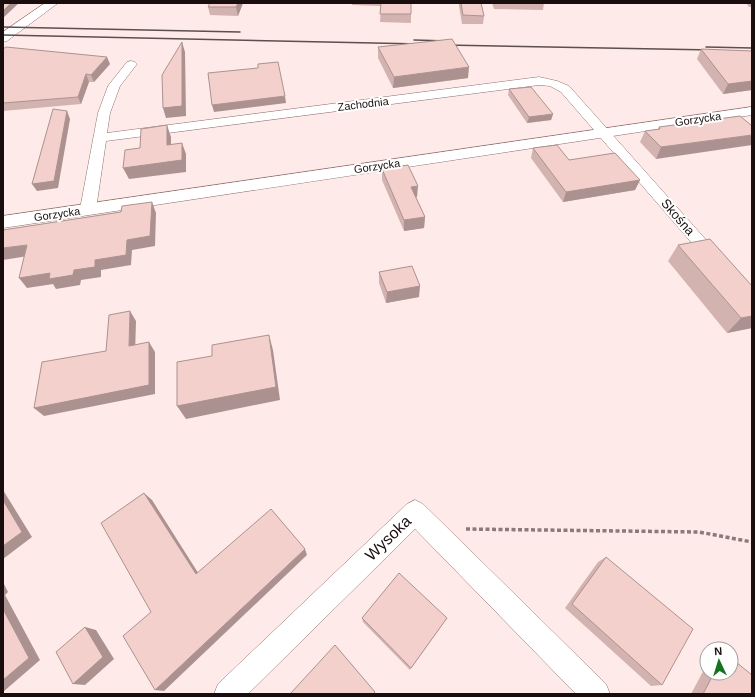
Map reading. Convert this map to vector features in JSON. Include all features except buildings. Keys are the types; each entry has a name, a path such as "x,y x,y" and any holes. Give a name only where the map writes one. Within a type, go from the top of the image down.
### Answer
{"street":[{"path":"3,38 52,3"},
{"path":"88,209 104,113 114,86 131,64"},
{"name":"Zachodnia","path":"100,138 539,81 551,82 559,85 605,133"},
{"name":"Gorzycka","path":"3,222 752,111"},
{"name":"Skośna","path":"605,133 723,268"},
{"name":"Wysoka","path":"228,694 415,512 596,694"}],"path":[{"path":"431,529 699,532 752,542"}],"railway":[{"path":"3,27 240,32"},
{"path":"3,35 421,44"},
{"path":"414,40 448,41"},
{"path":"445,45 713,50"},
{"path":"706,47 752,48"}]}
